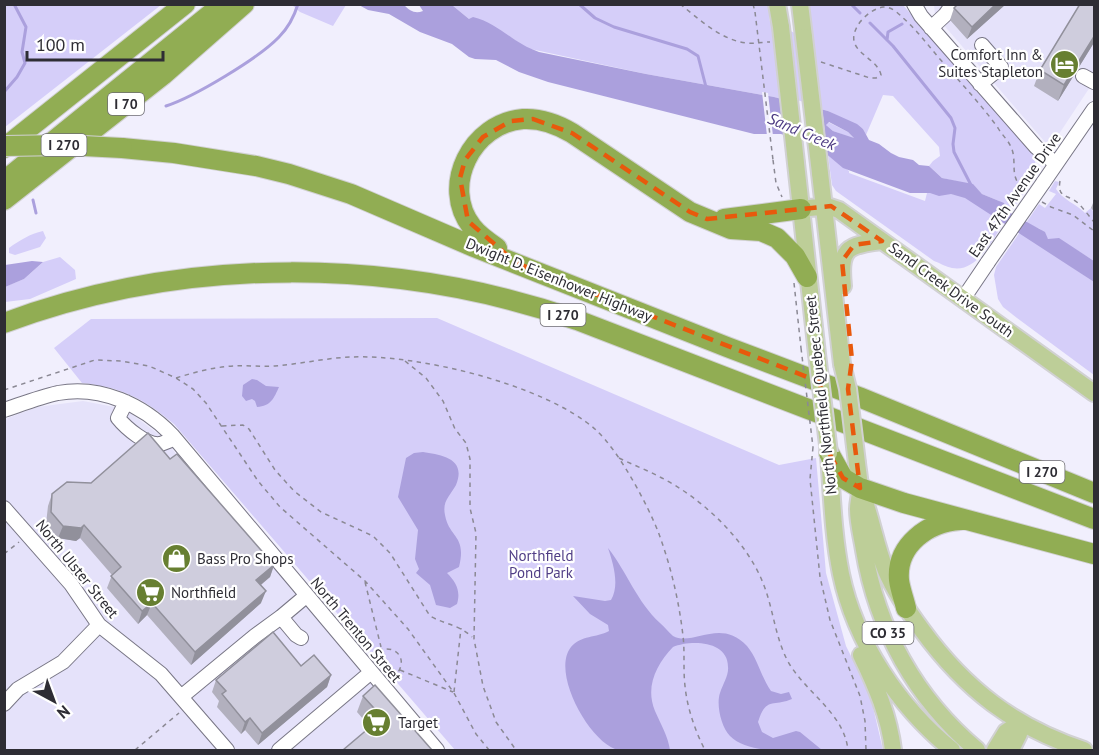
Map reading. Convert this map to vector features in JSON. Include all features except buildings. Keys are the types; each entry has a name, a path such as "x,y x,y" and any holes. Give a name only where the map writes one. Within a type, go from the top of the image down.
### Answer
{"highway":[{"name":"I 70","path":"4,147 185,4"},
{"path":"4,166 208,4"},
{"path":"4,181 223,4"},
{"name":"I 70","path":"4,200 163,75 244,4"},
{"path":"516,263 472,228 464,213 460,187 465,160 476,143 491,130 511,121 533,119 562,127 670,200 707,219 731,229 761,231 777,238 795,256 801,279"},
{"name":"Dwight D. Eisenhower Highway","path":"4,147 64,145 123,148 224,160 289,174 351,194 516,263 859,397 1095,493"},
{"path":"707,219 744,218 792,205"},
{"name":"Dwight D. Eisenhower Highway","path":"4,323 59,305 120,290 210,276 335,273 386,277 447,286 517,301 577,320 1095,519"},
{"path":"821,450 843,478 860,488 904,503 1095,554"},
{"path":"906,608 899,572 908,546 928,528 944,522 965,519"}],"main road":[{"name":"North Northfield Quebec Street","path":"777,4 796,162 792,205 801,279 817,354 821,450 843,584 855,622 881,670 897,693 925,725 952,750"},
{"name":"North Northfield Quebec Street","path":"800,4 846,365 860,488 858,509 866,565 874,597 886,628 920,691 948,724 977,750"},
{"path":"792,205 824,206"},
{"name":"Sand Creek Drive South","path":"824,206 831,206 839,210 1095,393"},
{"path":"846,365 842,261 844,254 854,245 882,241"},
{"path":"860,488 868,508 882,562 893,586 933,645 955,670 985,698 1019,723 1051,739 1084,750"},
{"path":"855,622 858,649 882,701 893,750"},
{"path":"1004,748 1010,728 1019,723"}],"street":[{"path":"914,4 931,28 980,84 1036,147 1056,164"},
{"path":"931,28 953,4"},
{"path":"980,84 1000,67 982,45"},
{"name":"East 47th Avenue Drive","path":"963,298 1094,111"},
{"name":"North Trenton Street","path":"4,410 48,395 74,391 102,394 126,402 154,418 437,750"},
{"path":"126,402 118,418 122,424 151,443 160,444 174,439"},
{"name":"North Ulster Street","path":"4,508 71,584 99,626 161,674 227,750"},
{"path":"184,701 255,636 306,596"},
{"path":"281,617 301,638"},
{"path":"4,704 18,689 63,663 99,626"},
{"path":"279,750 366,667"}],"path":[{"path":"753,4 776,183 792,205"},
{"path":"885,5 909,23 989,115"},
{"path":"1061,182 1058,186 1061,193 1077,202 1095,222"},
{"path":"801,279 801,348 821,450 810,479 820,577 830,620 860,696 865,721 866,750"},
{"path":"176,378 198,371 233,366 272,366 351,357 404,360 454,369 491,380 562,408 583,420 597,432 618,458 658,533 671,571 683,635 685,686 688,702 705,750"},
{"path":"4,390 95,360 121,361 149,366 176,378 193,390 206,403 258,481 280,507 365,581 408,629 454,693 476,734 489,750"},
{"path":"404,360 426,378 443,401 454,429 466,444 470,459 470,508 476,532 474,639 483,687 496,722 516,750"},
{"path":"221,426 243,425 249,429 275,470 294,491 321,512 373,536 390,553 430,616 461,628 474,639"},
{"path":"618,458 663,478 708,508 746,550 763,583 780,643 790,666 841,725 847,739 848,750"},
{"path":"365,581 381,648"},
{"path":"454,693 461,628"},
{"path":"366,667 381,648"},
{"path":"381,648 390,648 398,653 402,661 400,670 384,689"},
{"path":"400,670 454,693"},
{"path":"135,750 184,701"}],"highlighted area":[{"path":"533,119 572,133 690,212 707,219 831,206 882,241 854,245 842,261 852,360 848,389 860,488 843,478 829,453 820,382 516,263 468,221 460,178 465,160 483,137 511,121"}],"shaded area":[{"path":"934,5 1094,5 1094,81 1053,143 1045,142 935,15"},
{"name":"Northfield","path":"83,401 125,409 161,436 430,750 5,750 5,419 37,407"}],"green space":[{"path":"5,4 161,4 161,5 5,127"},
{"path":"292,5 346,5 333,26 300,12"},
{"path":"452,5 768,5 770,22 813,41 809,5 903,5 1032,152 1038,172 1010,213 999,201 982,194 973,185 942,178 929,166 940,156 939,147 893,96 883,95 866,135 863,129 828,111 774,97 646,74 526,48 512,38 469,19"},
{"path":"828,122 848,132 855,139 833,131 826,125"},
{"path":"828,155 849,173 925,201 927,193 959,195 1004,222 977,260 961,268 948,267 934,261 836,191 832,185"},
{"path":"1055,181 1059,182 1056,189 1062,196 1085,213 1091,208 1094,213 1094,261 1059,239 1048,239 1040,229 1026,223 1039,204 1045,208 1056,194 1049,191"},
{"path":"43,231 46,238 40,247 15,255 9,253 9,248 17,242"},
{"path":"1020,232 1094,282 1094,375 1003,307 998,299 994,275 996,267"},
{"path":"60,257 75,270 76,279 30,299 5,302 4,287 24,279 43,262"},
{"name":"Northfield Pond Park","path":"437,318 779,465 816,458 826,573 846,646 870,694 883,750 455,750 174,424 142,401 121,391 82,383 54,348 91,319"}],"water":[{"name":"Sand Creek","path":"359,5 404,5 418,12 423,11 419,5 452,5 469,19 473,17 482,20 539,52 774,97 828,111 857,124 869,140 891,153 913,160 919,165 929,166 942,178 973,184 982,194 1004,203 1007,211 1045,232 1048,239 1059,238 1094,261 1094,282 965,198 951,194 939,196 930,193 910,193 843,168 809,143 781,134 754,134 548,82 519,72 496,60 469,57 452,44 420,32 389,14 368,10","holes":["829,122 848,132 854,138 833,131 826,125"]},
{"path":"32,261 43,262 24,279 5,287 5,265"},
{"path":"252,379 266,386 279,387 269,403 257,407 255,401 252,399 246,401 242,396 243,385"},
{"path":"423,452 444,457 455,463 458,469 456,485 447,499 444,510 447,523 461,549 459,567 447,573 458,591 457,604 450,608 436,605 430,585 416,573 419,569 415,559 418,530 398,497 406,458 414,453"},
{"path":"608,548 645,606 673,636 689,638 717,633 737,638 751,651 771,691 781,694 789,692 792,699 768,705 764,709 758,722 762,732 773,738 796,731 800,732 822,750 761,749 738,742 730,736 719,709 720,693 728,673 726,658 715,647 698,643 673,647 662,661 654,677 652,702 670,750 628,751 615,749 605,743 584,719 575,704 569,688 566,658 575,643 609,631 608,625 590,614 573,596 611,600 615,581 614,567"}],"pier":[{"path":"762,92 768,93 773,136 767,136"},
{"path":"779,95 822,107 828,160 808,146 784,138"}],"waterway":[{"path":"4,92 25,63 22,52 26,27 14,4"},
{"path":"166,106 209,86 270,46 288,26 298,4"},
{"path":"579,4 595,18 614,27 687,49 698,56 706,87"},
{"path":"851,4 860,13"},
{"path":"870,23 893,46 951,118 955,128 954,152 972,187"},
{"path":"887,40 888,32 902,24"},
{"path":"33,200 36,213"}],"place":[{"name":"Comfort Inn & Suites Stapleton","path":"1064,64"},
{"name":"Bass Pro Shops","path":"176,559"},
{"name":"Northfield","path":"150,593"},
{"name":"Target","path":"377,723"}]}
